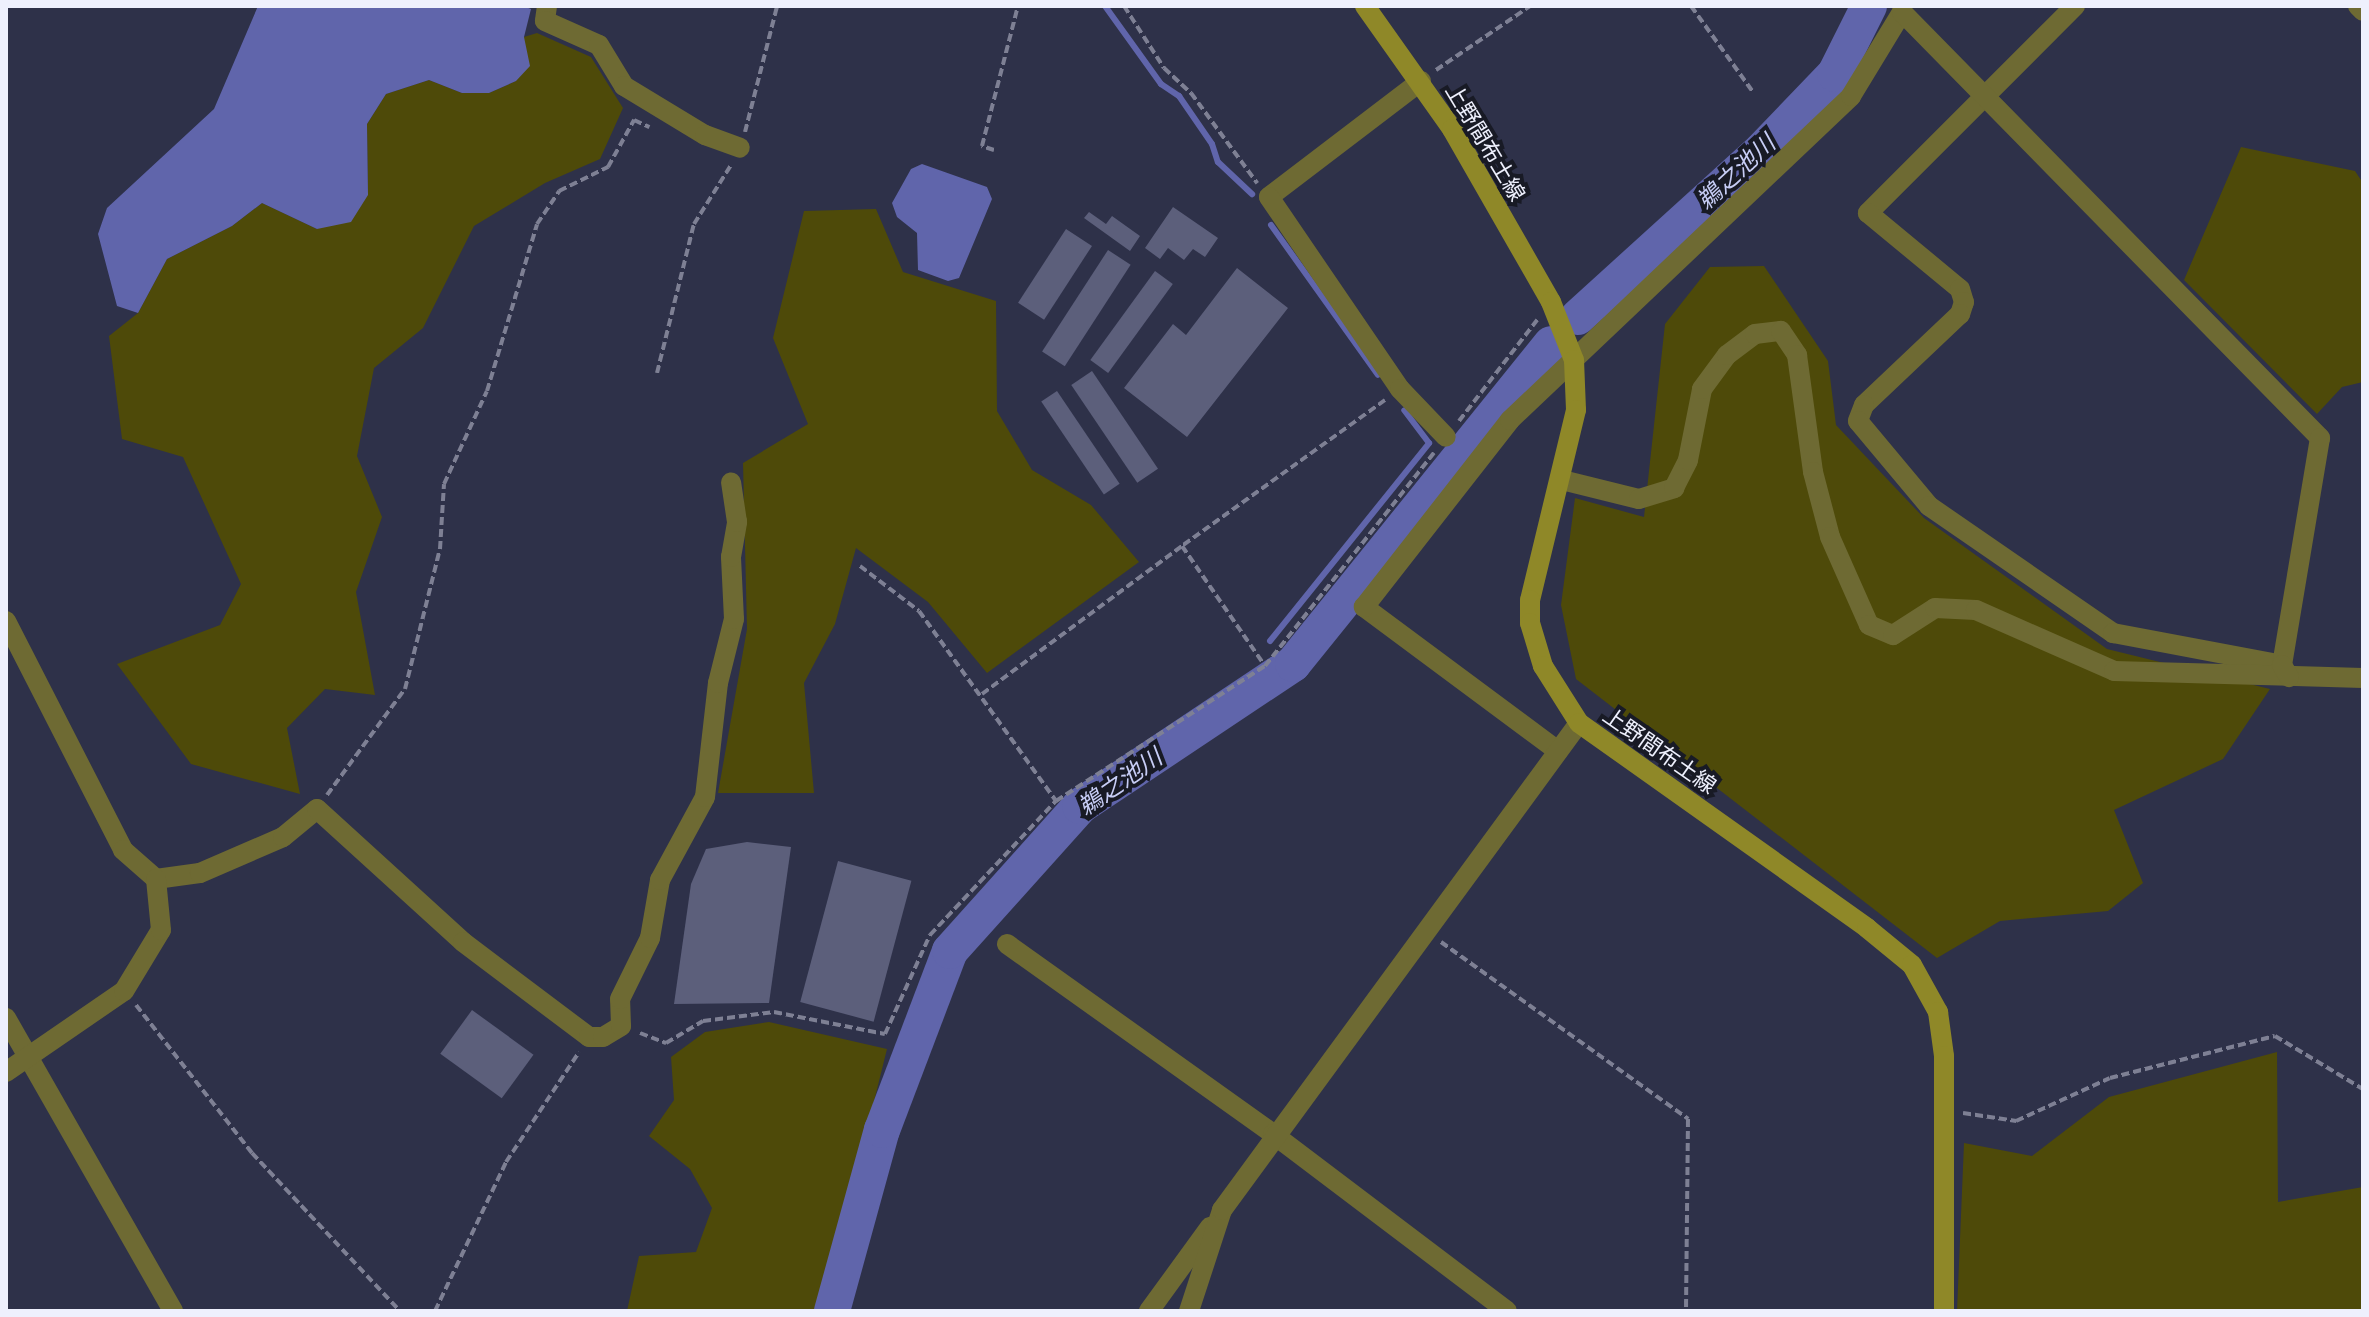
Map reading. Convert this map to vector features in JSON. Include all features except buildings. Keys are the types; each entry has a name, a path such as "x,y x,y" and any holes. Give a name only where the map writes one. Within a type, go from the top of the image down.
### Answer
{"main road":[{"name":"上野間布土線","path":"1365,6 1421,81 1551,302 1574,360 1576,410 1562,480 1530,600 1530,623 1543,666 1579,723 1867,928 1912,965 1938,1012 1944,1111 1944,1311"}],"street":[{"path":"547,6 545,21 599,45 624,86 705,135 740,148"},
{"path":"2075,6 1868,213 1960,289 1964,302 1960,314 1860,409 1861,430 1929,506 2113,633 2285,671"},
{"path":"2358,6 2363,11"},
{"path":"1558,751 1364,607 1510,420 1851,96 1902,12 2320,438 2285,671"},
{"path":"1421,81 1269,197 1400,389 1446,437"},
{"path":"1562,480 1639,499 1674,488 1688,460 1702,389 1727,355 1755,334 1781,331 1797,355 1813,472 1830,537 1869,625 1893,635 1935,608 1976,610 2114,671 2285,671 2363,678"},
{"path":"156,879 200,873 298,828 317,809 421,907 589,1037 603,1037 621,1026 620,999 650,938 660,880 705,797 718,683 734,619 731,557 737,512 731,482"},
{"path":"6,621 123,850 156,879 161,930 124,991 6,1072"},
{"path":"1149,1311 1273,1134 1579,723"},
{"path":"1007,944 1273,1134 1507,1311"},
{"path":"6,1018 173,1311"},
{"path":"1189,1311 1222,1210"}],"path":[{"path":"740,148 777,6"},
{"path":"994,150 982,146 1018,6"},
{"path":"1124,6 1164,68 1191,93 1225,145 1269,197"},
{"path":"1421,81 1530,6"},
{"path":"1691,6 1753,92"},
{"path":"317,809 405,689 440,549 444,484 487,391 537,224 559,191 608,167 634,120 662,132"},
{"path":"657,373 694,224 732,164 718,157"},
{"path":"621,1026 666,1043 703,1021 774,1012 885,1034 930,935 1056,801 1265,666 1551,302"},
{"path":"982,694 1400,389"},
{"path":"1182,546 1265,666"},
{"path":"860,566 919,611 982,694 1056,801"},
{"path":"1426,931 1688,1119 1686,1311"},
{"path":"124,991 252,1153 400,1311"},
{"path":"1944,1111 2016,1121 2110,1078 2275,1036 2363,1089"},
{"path":"435,1311 506,1162 589,1037"}],"shaded area":[{"path":"537,33 591,57 623,108 600,159 545,183 474,226 423,328 374,368 357,456 382,517 356,592 375,695 325,689 287,728 300,794 191,764 117,664 220,625 241,584 183,457 122,439 109,336 138,313 167,259 232,226 262,203 317,229 368,195 367,124 386,94 429,80 462,93 489,93 516,81 524,37"},
{"path":"2241,147 2355,171 2363,183 2363,382 2342,387 2317,414 2184,280"},
{"path":"876,209 903,272 996,301 997,411 1032,470 1091,505 1139,562 987,673 928,602 856,548 835,624 804,683 814,793 718,793 747,629 743,463 808,424 773,338 804,211"},
{"path":"1764,266 1828,361 1836,425 1924,518 2107,649 2270,689 2223,759 2114,810 2143,883 2108,911 2000,921 1937,958 1576,679 1561,605 1575,498 1644,517 1665,324 1710,267"},
{"path":"769,1022 887,1049 822,1311 627,1311 639,1256 696,1252 712,1208 690,1169 649,1136 674,1100 671,1057 705,1032"},
{"path":"2277,1052 2278,1202 2363,1187 2363,1311 1957,1311 1964,1143 2032,1156 2109,1097"}],"water":[{"path":"258,6 523,6 531,9 524,37 530,66 516,81 489,93 462,93 429,80 386,94 367,124 368,195 351,222 317,229 262,203 232,226 167,259 138,313 117,306 98,234 107,208 214,109"},
{"path":"922,164 987,187 992,199 959,278 948,281 918,270 917,233 897,217 892,203 911,169"}],"waterway":[{"path":"1105,6 1161,84 1179,96 1212,144 1218,162 1252,194"},
{"name":"鵜之池川","path":"1578,317 1762,150 1835,74 1869,6"},
{"path":"1271,225 1378,375"},
{"name":"鵜之池川","path":"832,1311 882,1130 950,951 1080,806 1293,664 1551,344"},
{"path":"1270,641 1429,443 1404,410"}]}
